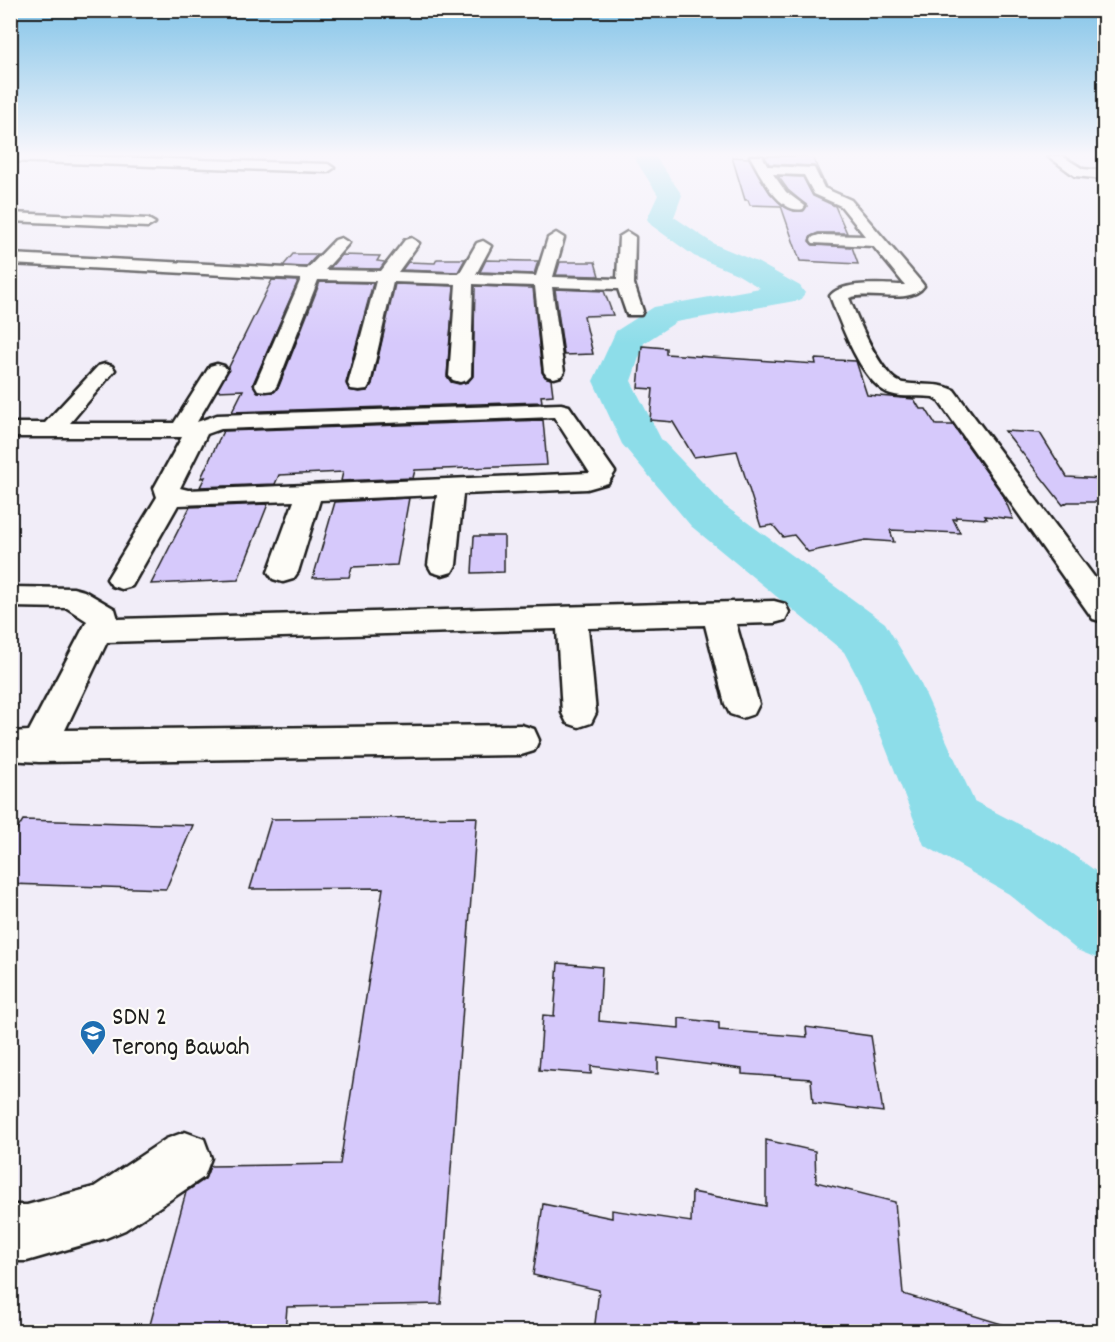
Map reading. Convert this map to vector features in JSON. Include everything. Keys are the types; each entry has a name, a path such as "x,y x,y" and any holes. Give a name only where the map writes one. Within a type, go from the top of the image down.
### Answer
{"street":[{"path":"47,219 148,223"},
{"path":"858,219 916,287 910,290 848,291 840,295 857,337 870,360 891,388 938,391 946,395 1104,611"},
{"path":"627,237 625,284 634,311"},
{"path":"554,372 543,282 556,238"},
{"path":"819,240 876,241"},
{"path":"266,385 312,274 341,243"},
{"path":"359,384 386,277 411,243"},
{"path":"460,376 465,279 483,246"},
{"path":"10,259 312,274 625,284"},
{"path":"51,430 105,370"},
{"path":"122,579 170,497 167,488 217,370"},
{"path":"10,430 190,430 217,422 552,410 561,411 603,472 599,478 587,481 170,497"},
{"path":"442,565 451,486"},
{"path":"283,572 310,492"},
{"path":"10,597 73,598 104,617 99,631 26,747 521,740"},
{"path":"99,631 774,612"},
{"path":"718,614 742,704"},
{"path":"572,618 579,713"},
{"path":"10,1233 27,1233 106,1211 185,1158"}],"building":[{"path":"785,219 841,219 847,233 818,233 811,236 809,241 813,245 852,247 858,264 800,261"},
{"path":"293,254 318,254 306,267 283,266"},
{"path":"341,255 380,256 377,261 385,262 380,269 330,268"},
{"path":"437,259 465,259 458,272 402,270 408,262 435,263"},
{"path":"486,260 538,261 534,274 480,272"},
{"path":"560,262 595,262 599,276 556,275"},
{"path":"272,280 298,281 253,384 258,392 274,392 279,386 320,282 373,283 346,383 349,390 359,392 367,391 372,384 395,284 454,286 447,376 451,382 459,384 468,382 473,376 475,286 533,288 542,372 545,377 551,379 553,395 541,396 542,402 232,412 243,390 217,391"},
{"path":"555,289 604,291 613,315 584,316 593,354 564,355"},
{"path":"642,346 666,348 666,354 816,364 815,359 856,361 867,395 914,399 920,409 926,409 936,425 953,425 1003,495 1013,519 985,516 987,519 956,517 953,519 960,533 890,530 894,542 866,540 808,552 794,535 783,537 773,525 761,527 737,451 694,457 673,422 650,420 653,389 638,388"},
{"path":"543,420 547,465 415,470 413,478 341,481 343,472 279,475 275,484 200,487 205,477 201,478 223,431"},
{"path":"1005,431 1040,433 1067,477 1104,479 1104,502 1068,502 1063,505"},
{"path":"409,498 397,565 352,567 349,577 313,578 335,502"},
{"path":"268,504 238,580 151,584 190,507"},
{"path":"474,536 504,536 504,572 472,573"},
{"path":"477,817 441,1304 287,1307 285,1332 148,1332 186,1192 205,1179 210,1166 340,1164 383,888 250,889 271,819"},
{"path":"23,820 193,825 166,889 10,884 10,841"},
{"path":"558,963 602,967 599,1021 679,1028 679,1018 719,1023 719,1030 807,1037 806,1027 871,1036 883,1112 813,1103 811,1079 742,1074 742,1069 658,1058 658,1074 591,1066 591,1074 539,1070 543,1015 554,1016"},
{"path":"766,1140 815,1151 816,1182 895,1202 903,1294 1005,1325 1004,1332 594,1332 599,1290 533,1275 543,1204 612,1218 612,1210 691,1222 692,1192 766,1206"}],"waterway":[{"path":"660,219 704,250 747,268 789,293 666,314 628,338 612,381 643,444 708,516 865,638 889,680 949,823 1035,870 1104,923"}],"place":[{"name":"SDN 2 Terong Bawah","path":"93,1056"}]}
